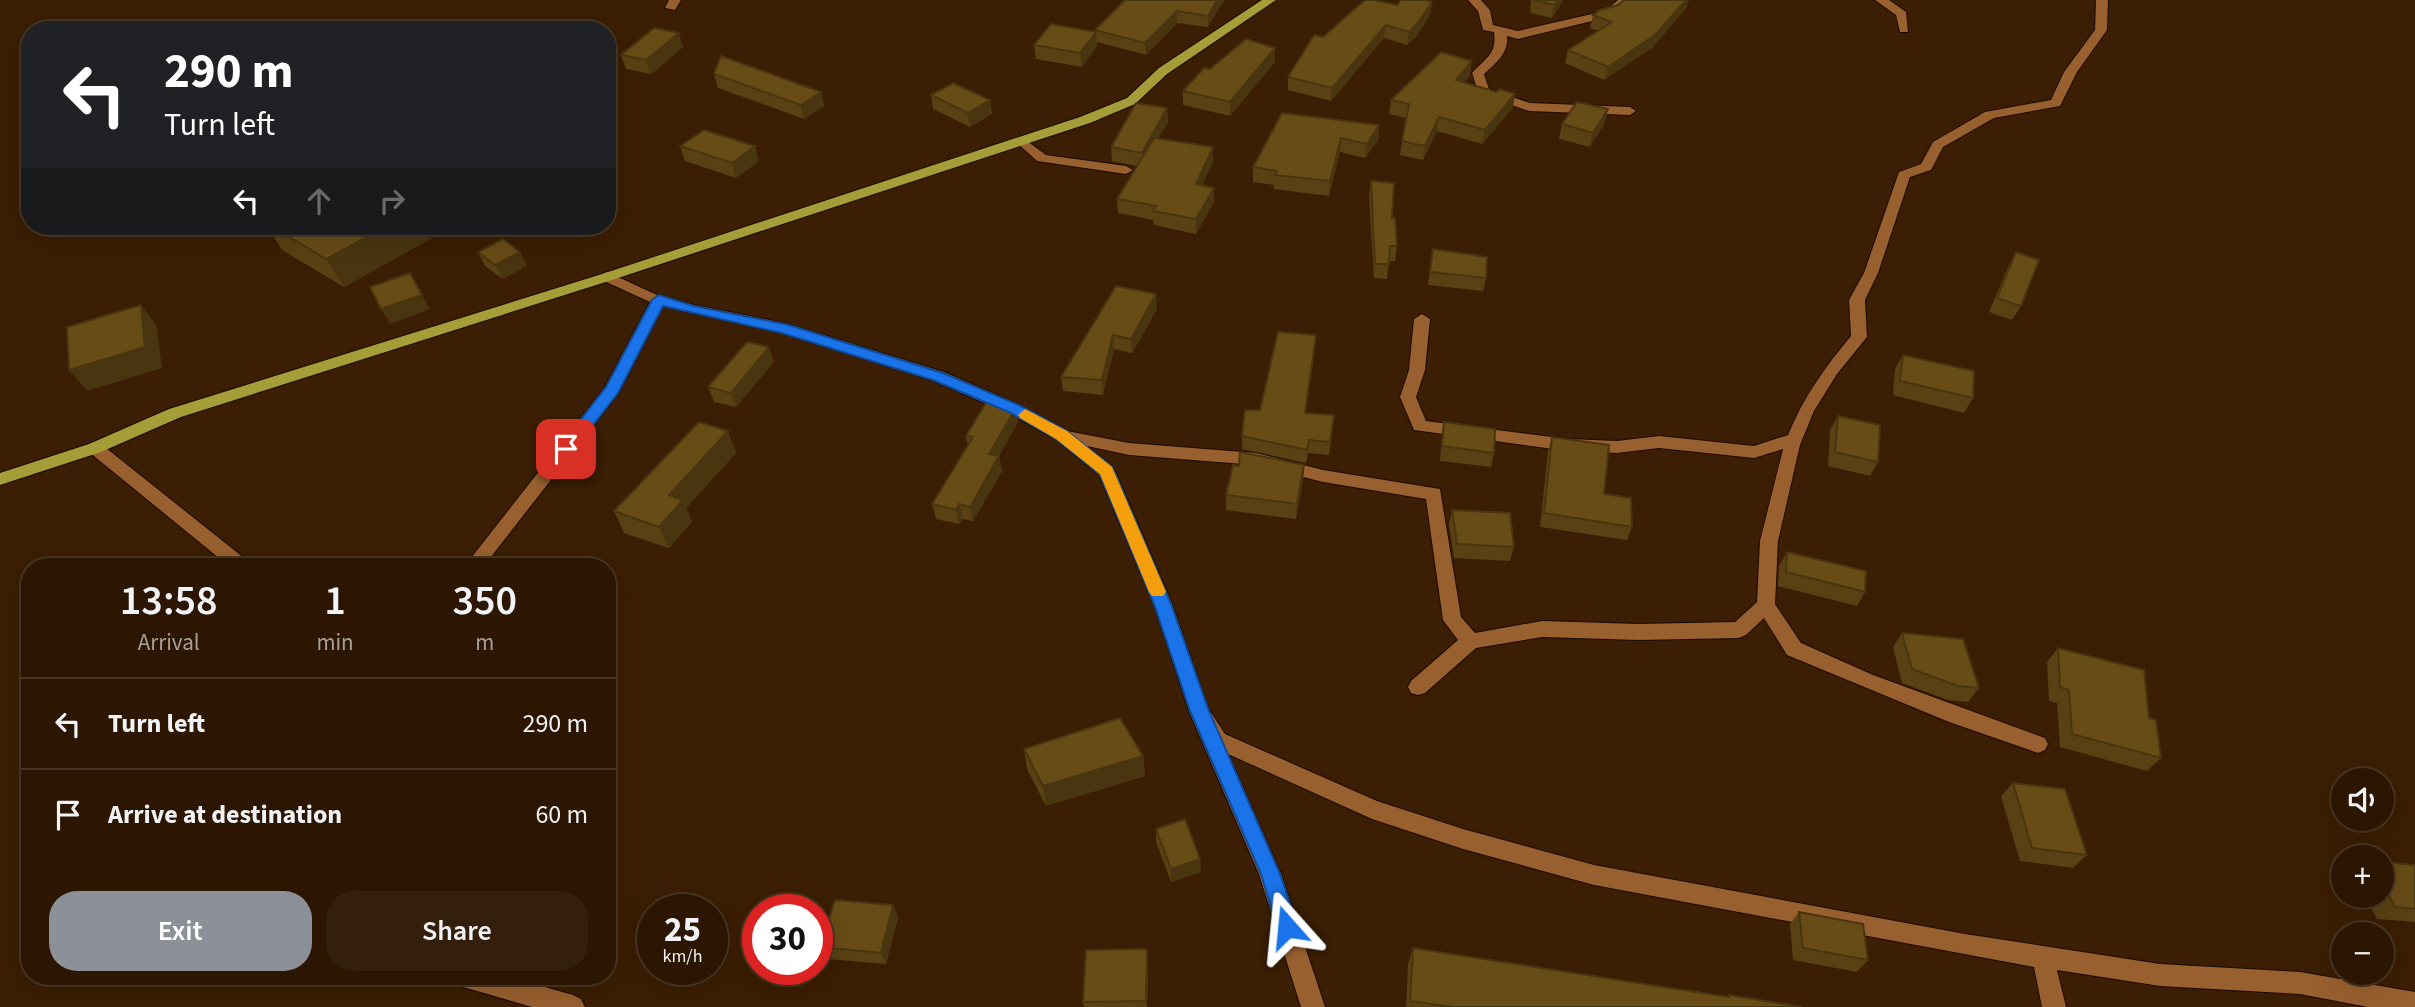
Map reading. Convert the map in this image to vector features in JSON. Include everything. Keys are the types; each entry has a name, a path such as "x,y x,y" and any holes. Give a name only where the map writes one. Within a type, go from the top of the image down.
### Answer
{"main road":[{"path":"0,479 95,448 176,413 1023,142 1131,101 1163,71 1269,0"}],"street":[{"path":"1474,0 1484,10 1487,27 1518,35 1609,14 1625,0"},
{"path":"1881,0 1902,14 1904,29"},
{"path":"2038,744 1930,706 1794,649 1766,606 1769,541 1781,484 1806,411 1830,370 1859,337 1857,300 1871,274 1903,175 1926,167 1938,145 1990,115 2056,103 2073,68 2098,41 2106,18 2102,0"},
{"path":"1500,31 1502,45 1494,59 1478,73 1483,91 1529,107 1630,111"},
{"path":"1023,142 1042,158 1126,170"},
{"path":"607,277 659,300 692,310 784,328 938,376 1016,410 1062,435 1106,471 1163,604 1199,711 1270,874 1313,1007"},
{"path":"480,558 612,390 659,300"},
{"path":"1422,320 1417,370 1408,397 1420,426 1568,445 1617,447 1659,442 1755,452 1795,439"},
{"path":"1062,435 1129,449 1256,458 1323,476 1434,494 1452,620 1471,641"},
{"path":"95,448 232,558"},
{"path":"1418,687 1471,641 1542,629 1639,632 1739,630 1766,606"},
{"path":"1199,711 1218,740 1372,809 1464,839 1594,875 2042,957 2160,975 2300,983 2415,1004"},
{"path":"2042,957 2053,1007"},
{"path":"495,985 573,1007"}],"building":[{"path":"1125,0 1217,0 1208,16 1177,11 1145,43 1095,30"},
{"path":"1365,0 1397,5 1401,0 1432,2 1409,32 1386,25 1332,88 1288,77 1314,35 1323,37"},
{"path":"1533,0 1558,0 1554,5"},
{"path":"1624,0 1686,0 1656,34 1608,67 1568,50 1612,22 1593,15"},
{"path":"1051,24 1096,32 1080,53 1034,45"},
{"path":"654,28 679,33 646,60 621,55"},
{"path":"1246,39 1275,48 1230,102 1183,91 1204,68 1210,69"},
{"path":"1441,52 1472,61 1456,80 1496,92 1500,89 1515,94 1485,130 1439,117 1425,146 1402,141 1409,104 1391,100"},
{"path":"721,56 821,92 801,105 714,74"},
{"path":"953,83 990,100 968,113 931,95"},
{"path":"1577,102 1608,109 1593,133 1562,124"},
{"path":"1136,103 1167,108 1142,153 1111,147"},
{"path":"1282,113 1379,125 1367,144 1341,138 1330,181 1275,175 1277,171 1253,167"},
{"path":"704,130 755,146 732,163 680,146"},
{"path":"1154,138 1213,147 1196,184 1214,188 1196,219 1153,211 1156,206 1117,199"},
{"path":"1371,181 1394,183 1392,218 1395,218 1397,246 1390,246 1389,264 1375,264"},
{"path":"286,235 371,235 326,259"},
{"path":"503,239 520,252 495,265 478,252"},
{"path":"1433,249 1487,257 1486,278 1430,272"},
{"path":"2016,252 2039,260 2021,306 1997,298"},
{"path":"410,273 422,295 381,309 370,287"},
{"path":"1116,286 1156,294 1131,339 1113,335 1102,380 1061,377"},
{"path":"141,305 145,347 69,370 67,327"},
{"path":"1278,332 1316,335 1305,413 1334,415 1330,442 1309,440 1307,450 1242,436 1245,410 1260,410"},
{"path":"747,342 769,347 731,393 708,387"},
{"path":"1903,355 1974,371 1973,398 1900,381"},
{"path":"987,401 1016,408 989,454 999,456 970,507 959,504 956,510 932,504 973,437 966,436"},
{"path":"1838,416 1880,425 1878,462 1835,452"},
{"path":"699,422 728,431 669,495 683,500 659,527 614,511"},
{"path":"1444,422 1495,429 1494,453 1442,446"},
{"path":"1552,437 1609,445 1604,494 1631,498 1632,527 1544,513"},
{"path":"1240,452 1304,465 1297,504 1226,495 1233,465 1239,466"},
{"path":"1452,510 1510,513 1514,547 1457,544"},
{"path":"1787,552 1866,571 1865,592 1786,572"},
{"path":"1902,633 1963,639 1979,688 1958,686 1912,669"},
{"path":"2058,648 2144,670 2149,718 2156,720 2161,758 2072,734 2069,690 2060,687"},
{"path":"1120,718 1143,756 1043,786 1024,749"},
{"path":"2013,783 2065,789 2087,855 2032,848"},
{"path":"1185,819 1200,859 1171,869 1156,829"},
{"path":"2394,863 2415,865 2415,909 2395,907"},
{"path":"835,900 893,905 881,953 833,948"},
{"path":"1799,912 1863,924 1868,960 1803,948"},
{"path":"1413,948 1802,1007 1452,1007 1410,1001"},
{"path":"1147,949 1146,1001 1083,1002 1086,950"}],"slow traffic":[{"path":"1025,415 1062,435 1106,471 1158,592"}],"route":[{"path":"566,449 612,390 659,300 692,310 784,328 938,376 1016,410 1062,435 1106,471 1163,604 1199,711 1270,874 1287,927"}]}
